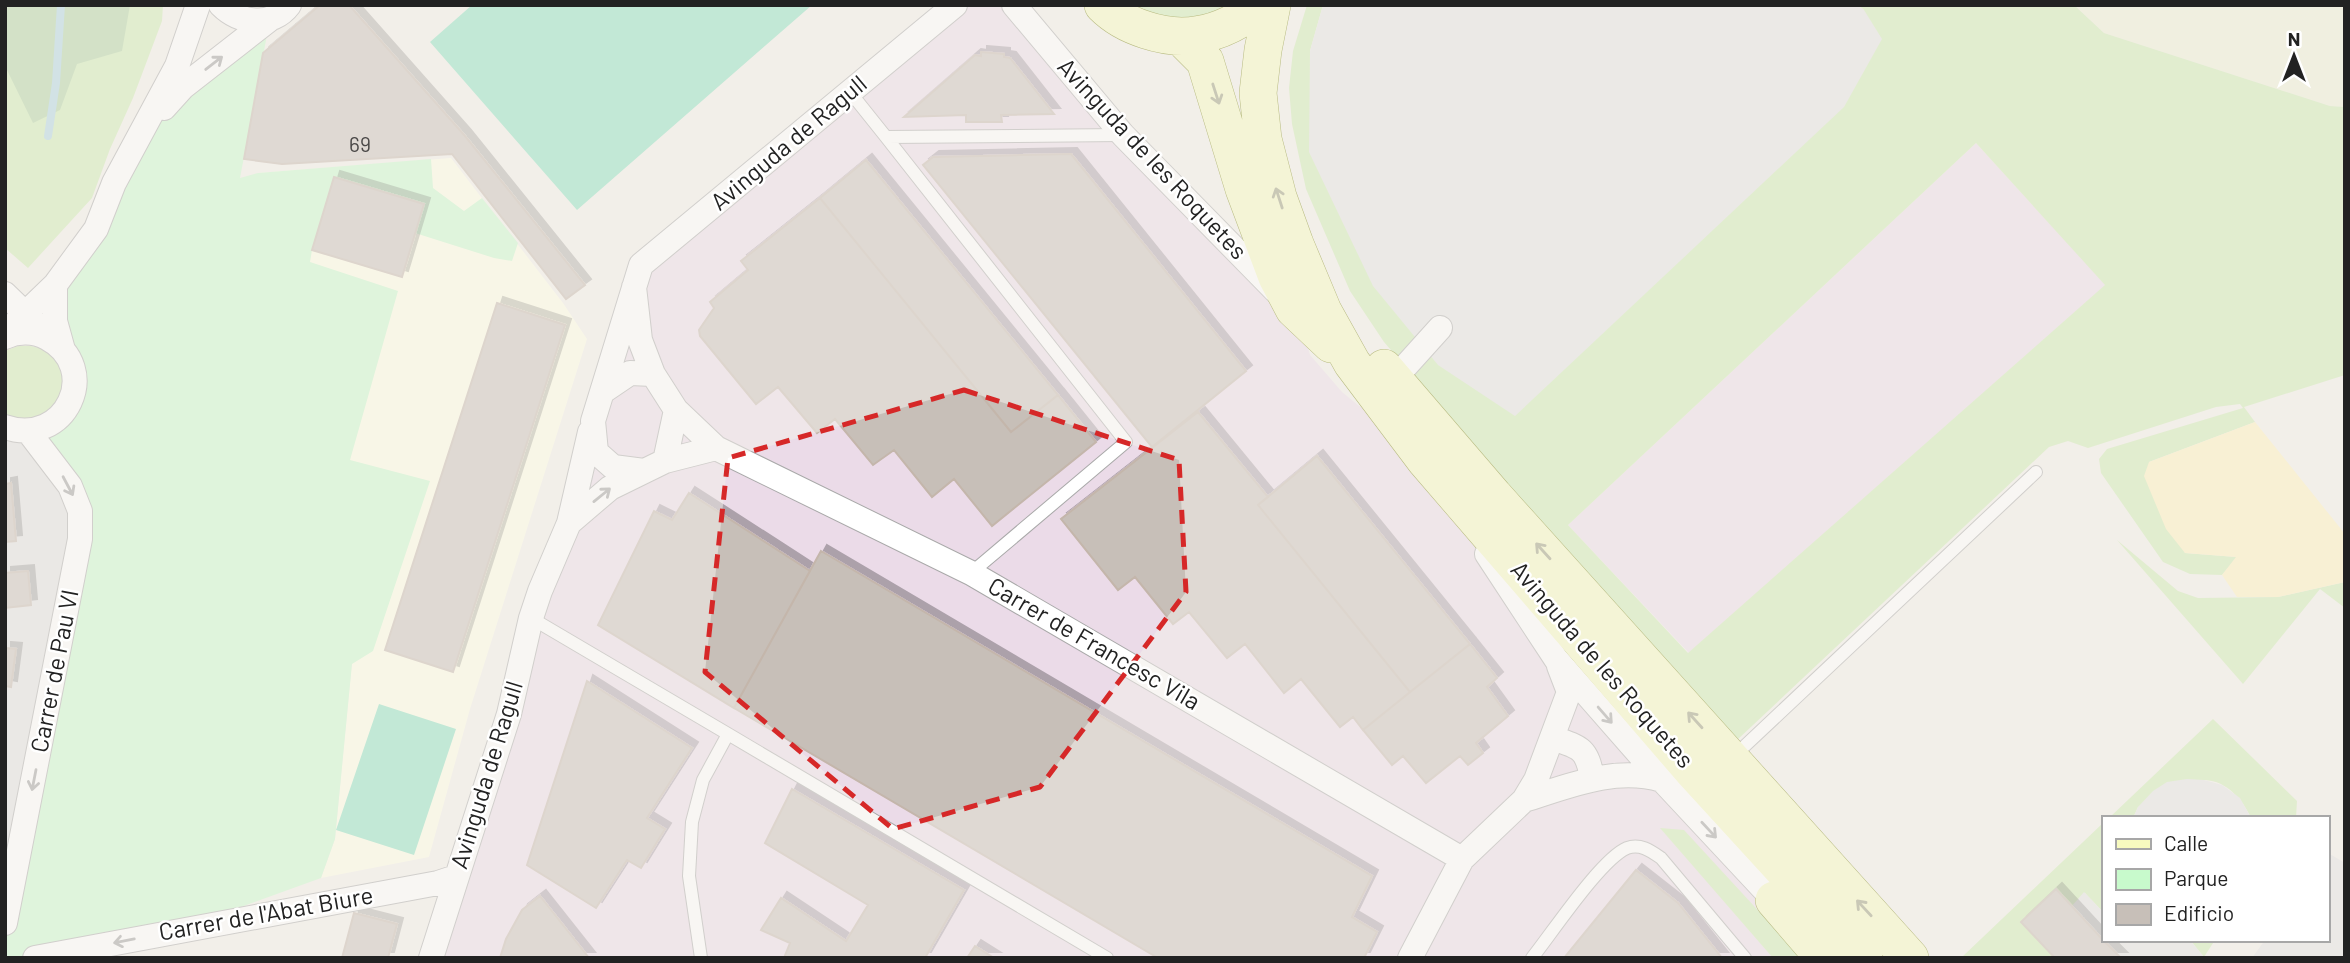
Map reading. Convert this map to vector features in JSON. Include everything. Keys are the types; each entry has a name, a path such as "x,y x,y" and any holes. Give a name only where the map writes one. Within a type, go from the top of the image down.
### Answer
{"main road":[{"path":"1103,5 1132,25 1158,34 1181,37 1212,33 1246,17 1260,5"},
{"name":"Avinguda de les Roquetes","path":"1272,5 1259,72 1259,116 1265,149 1278,197 1303,262 1323,311 1352,363 1425,460 1692,770 1864,958"},
{"name":"Avinguda de les Roquetes","path":"1181,37 1205,61 1263,243 1294,309 1352,363"},
{"path":"1303,262 1341,319 1494,496 1910,958"},
{"path":"1774,900 1824,958"}],"street":[{"path":"5,335 55,285 96,229 114,183 177,66 198,5"},
{"path":"221,5 237,17 255,21 280,12"},
{"name":"Avinguda de Ragull","path":"634,287 641,265 956,5"},
{"name":"Avinguda de les Roquetes","path":"1014,5 1123,135 1294,309"},
{"path":"147,126 183,88 280,12"},
{"path":"5,293 55,285"},
{"path":"55,285 55,321 59,346"},
{"path":"634,287 640,340 653,374 676,410 655,466"},
{"path":"569,523 593,421 634,287"},
{"path":"5,293 59,346 72,364 74,374 74,391 69,406 58,419 50,425 17,429"},
{"path":"1394,379 1440,328"},
{"path":"5,335 26,332 41,335 59,346"},
{"path":"601,392 630,373 653,374"},
{"name":"Carrer de Francesc Vila","path":"676,410 716,448 971,573 1462,859"},
{"path":"593,421 596,452 613,467 655,466"},
{"name":"Carrer de Pau VI","path":"5,923 80,539 80,510 70,486 17,429"},
{"path":"569,523 610,488 655,466 716,448"},
{"path":"1425,460 1556,659 1662,780 1774,900"},
{"name":"Avinguda de Ragull","path":"431,958 509,714 531,618 569,523"},
{"path":"1409,958 1462,859 1524,800 1536,780 1569,692 1556,659"},
{"path":"1552,738 1576,746 1589,758 1592,778"},
{"path":"1524,800 1592,778 1646,775 1662,780"},
{"name":"Carrer de l'Abat Biure","path":"35,958 438,883 456,877"}],"lane":[{"path":"850,92 1126,442 971,573"},
{"path":"886,137 1123,135"},
{"path":"1730,760 2036,472"},
{"path":"531,618 1107,958"},
{"path":"701,958 689,876 692,822 703,780 728,734"},
{"path":"1532,958 1609,859 1629,847 1645,847 1661,858 1745,958"}],"highlighted area":[{"path":"964,390 1179,460 1186,592 1040,787 893,829 705,672 728,458"}],"shaded area":[{"path":"955,5 1014,5 1301,325 1310,355 1342,392 1359,406 1391,415 1824,958 431,958 641,265"},
{"path":"1323,5 1858,5 1882,39 1844,107 1515,416 1438,365 1373,286 1309,152 1310,51"},
{"path":"2074,5 2345,5 2345,107 2330,106 2104,33"},
{"path":"1976,143 2106,285 1689,653 1568,525"},
{"path":"451,158 563,303 587,339 470,709 429,857 321,878 335,839 358,600 258,173"},
{"path":"5,427 16,431 80,519 5,922"},
{"path":"2187,779 2222,785 2240,798 2250,816 2134,816 2138,807 2153,791 2167,782"},
{"path":"2329,854 2345,863 2345,958 2252,958 2264,942 2329,942"},
{"path":"2084,892 2102,911 2102,938 2072,906"},
{"path":"2106,942 2192,942 2204,957 2121,958"}],"green space":[{"path":"5,5 163,5 162,21 92,198 28,268 5,248"},
{"path":"5,5 130,5 122,51 77,64 60,110 33,123 5,66"},
{"path":"472,5 812,5 577,210 430,42"},
{"path":"1124,5 1240,5 1177,24"},
{"path":"1307,5 1323,5 1310,51 1864,10 1858,5 2074,5 2104,33 2330,106 2345,107 2345,375 2244,407 2255,422 2149,462 2185,553 2237,557 2222,575 2190,574 2163,562 2101,473 2099,459 2107,449 2243,408 2240,404 2216,407 2088,448 2068,441 2049,447 1736,741 1552,537 1384,342 1350,291 1306,189 1292,124 1289,88 1293,51","holes":["1976,143 2105,285 1688,653 1568,525"]},
{"path":"270,19 240,178 258,173 431,159 433,188 464,211 482,198 518,243 512,261 494,258 415,233 423,204 334,177 310,262 398,291 350,460 430,481 373,651 352,664 335,839 321,878 172,932 35,958 5,958 5,922 80,511 28,431 69,406 54,309 142,135"},
{"path":"18,346 33,346 47,352 61,369 64,382 53,409 28,421 5,415 5,351"},
{"path":"2117,540 2178,591 2198,598 2278,597 2345,582 2345,608 2320,589 2243,684"},
{"path":"379,704 456,729 414,855 336,830"},
{"path":"2213,719 2297,801 2296,816 2250,816 2244,805 2227,788 2205,780 2138,807 2134,816 2111,816"},
{"path":"2102,824 2102,911 2085,893 2072,906 2056,889 2055,958 1962,957"},
{"path":"1660,828 1684,830 1802,958 1773,958"},
{"path":"2192,942 2214,942 2204,957"}],"sand":[{"path":"2255,422 2345,534 2345,582 2278,597 2237,597 2222,575 2236,557 2185,553 2166,529 2144,476 2149,462"}],"building":[{"path":"320,5 349,5 465,136 585,285 566,299 452,154 282,164 244,159 263,53"},
{"path":"981,52 1004,54 1004,57 1010,58 1054,114 1001,115 1002,122 966,122 966,115 904,117 975,55 981,56"},
{"path":"1071,154 1246,371 1152,447 923,165 933,157"},
{"path":"866,160 1058,395 1011,432 820,198"},
{"path":"334,177 424,204 402,277 312,250"},
{"path":"820,198 1011,432 1058,395 1096,442 992,526 954,479 932,497 894,450 873,465 835,419 817,433 778,387 756,404 700,336 699,330 714,308 710,302 748,270 741,261"},
{"path":"497,303 565,325 453,672 385,650"},
{"path":"1198,412 1268,497 1258,505 1410,692 1363,730 1353,717 1340,727 1301,679 1284,693 1245,644 1227,658 1189,612 1173,624 1135,577 1118,590 1061,519"},
{"path":"1317,456 1470,644 1410,692 1258,505"},
{"path":"11,483 16,541 5,542 5,484"},
{"path":"689,493 810,571 734,708 598,625 654,511 672,520"},
{"path":"821,551 1372,876 1352,917 1377,932 1364,958 1158,958 734,708"},
{"path":"28,571 31,605 5,608 5,573"},
{"path":"1470,644 1497,678 1487,687 1508,716 1476,743 1483,753 1468,765 1460,756 1426,783 1403,756 1392,765 1363,730"},
{"path":"5,648 16,649 11,687 5,686"},
{"path":"587,681 692,748 647,818 665,829 641,868 627,860 596,908 527,865"},
{"path":"792,789 964,890 925,958 784,958 790,943 761,930 781,898 846,941 868,905 765,843"},
{"path":"1636,870 1678,903 1722,958 1564,958"},
{"path":"2056,889 2102,942 2121,958 2055,958 2021,922"},
{"path":"540,896 589,958 500,958 506,939 522,910"},
{"path":"354,913 397,924 388,958 342,958"},
{"path":"975,946 994,958 967,958"}],"waterway":[{"path":"48,136 56,83 61,5"}]}
